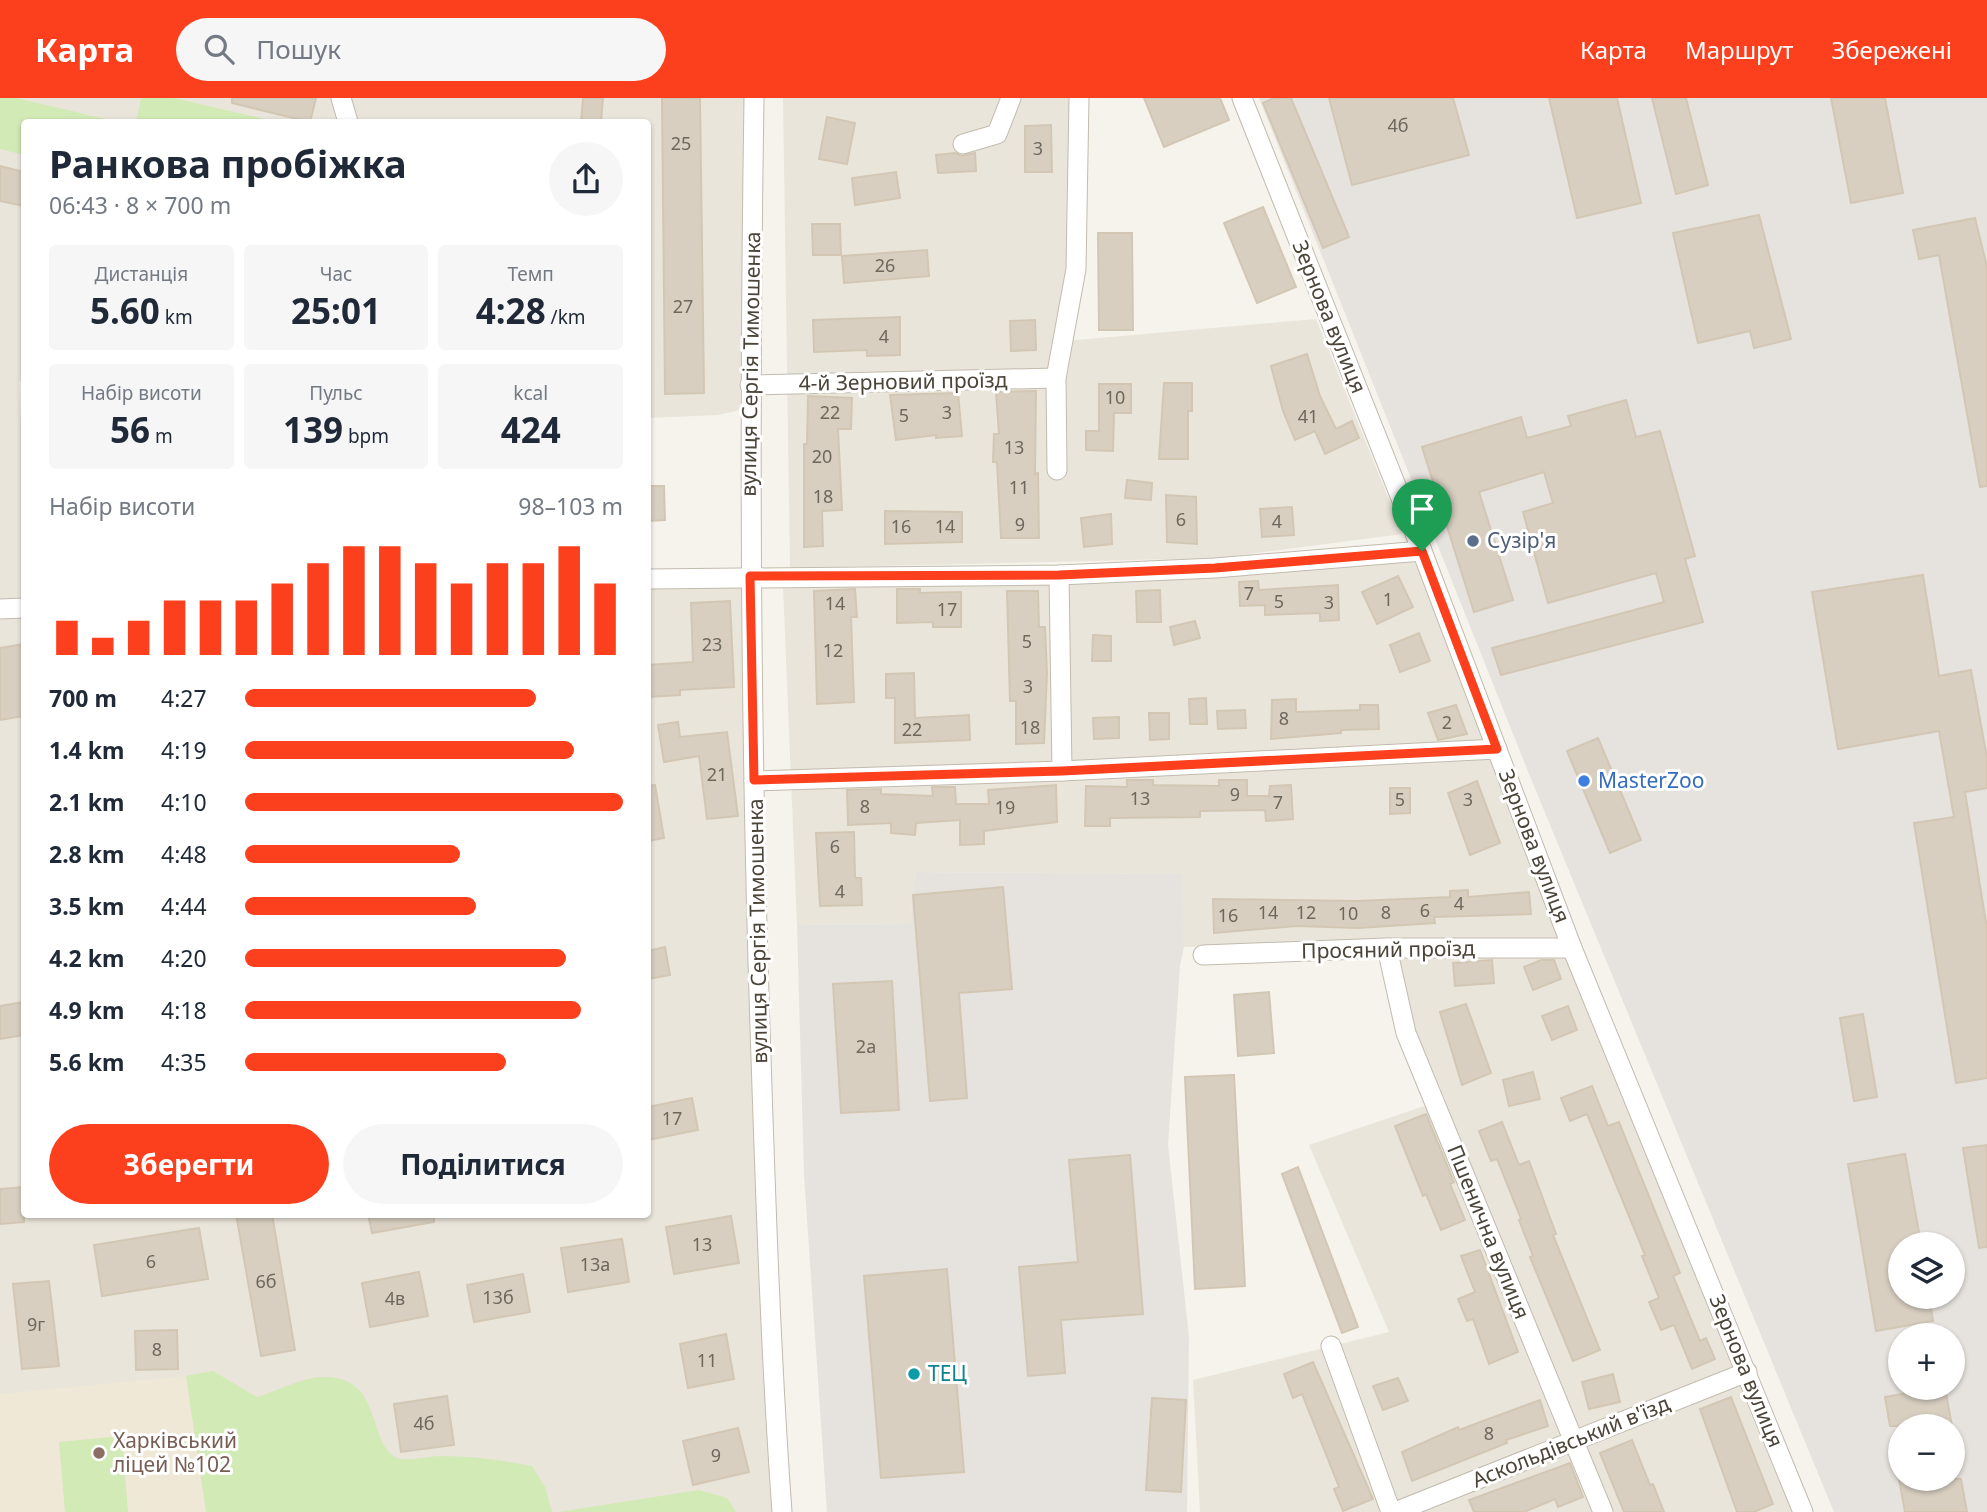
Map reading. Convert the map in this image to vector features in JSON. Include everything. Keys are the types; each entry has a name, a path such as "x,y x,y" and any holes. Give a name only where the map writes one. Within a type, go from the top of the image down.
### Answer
{"street":[{"path":"341,98 347,119"},
{"name":"вулиця Сергія Тимошенка","path":"754,98 750,385 754,780 766,1265 782,1512"},
{"path":"963,144 997,134 1011,98"},
{"path":"1057,470 1056,378 1076,269 1079,98"},
{"name":"Зернова вулиця","path":"1242,98 1422,551 1572,948 1803,1512"},
{"name":"4-й Зерновий проїзд","path":"750,385 1056,378"},
{"path":"651,579 1059,575 1215,568 1422,551"},
{"path":"1059,575 1062,771"},
{"path":"0,609 21,608"},
{"path":"754,780 1062,771 1497,749"},
{"name":"Просяний проїзд","path":"1203,955 1387,948 1572,948"},
{"name":"Пшенична вулиця","path":"1387,948 1406,1032 1603,1512"},
{"path":"1331,1346 1393,1512"},
{"name":"Аскольдівський в'їзд","path":"1393,1512 1747,1372"}],"shaded area":[{"path":"0,98 747,98 740,410 718,415 651,418 651,119 21,119 21,603 0,604"},
{"path":"783,98 1072,98 1067,271 1054,342 1316,319 1403,534 1219,558 790,568"},
{"path":"1259,98 1987,98 1987,1512 1834,1512 1529,774"},
{"path":"1414,560 1793,1512 1200,1512 1193,1380 1389,1332 1309,1145 1445,1099 1414,1028 1395,943 1184,947 1181,874 915,872 910,924 797,925 783,586"},
{"path":"742,581 791,1512 0,1512 0,618 21,617 21,1218 651,1218 651,586"},
{"path":"915,872 1182,874 1184,947 1180,965 1168,1145 1189,1337 1187,1512 827,1512 804,1175 797,925 910,924"},
{"name":"Харківський ліцей №102","path":"186,1376 206,1512 0,1512 0,1394"}],"green space":[{"path":"0,98 16,98 106,119 21,119 21,154 0,149"},
{"path":"141,98 174,98 265,119 137,119"},
{"path":"213,1371 257,1397 308,1379 324,1377 343,1380 357,1388 366,1399 382,1441 388,1451 398,1458 463,1457 532,1466 545,1487 552,1512 206,1512 186,1376"},
{"path":"122,1436 128,1512 65,1512 59,1442"},
{"path":"699,1490 727,1498 736,1512 558,1512"}],"building":[{"path":"232,98 316,98 311,119 298,119 232,103"},
{"path":"583,98 603,98 601,119 581,119"},
{"path":"662,98 700,98 704,393 665,394"},
{"path":"1144,98 1220,98 1229,120 1164,147"},
{"path":"1274,98 1291,98 1349,237 1323,248 1263,103"},
{"path":"1329,98 1453,98 1469,155 1352,185"},
{"path":"1549,98 1617,98 1641,203 1577,218"},
{"path":"1652,98 1686,98 1708,185 1676,194"},
{"path":"1831,98 1885,98 1903,193 1851,203"},
{"path":"827,117 855,123 847,164 819,159"},
{"path":"1051,125 1052,172 1025,172 1025,126"},
{"path":"955,153 961,156 975,153 976,171 938,173 936,155"},
{"path":"0,166 21,171 21,205 0,201"},
{"path":"896,172 900,198 855,205 852,178"},
{"path":"1263,207 1296,287 1257,303 1224,223"},
{"path":"1759,215 1791,339 1754,348 1750,331 1698,343 1673,233"},
{"path":"1975,218 1987,267 1987,486 1980,487 1939,255 1919,259 1913,230"},
{"path":"812,224 840,224 841,255 813,255"},
{"path":"1098,233 1132,233 1133,330 1099,330"},
{"path":"927,250 929,276 844,283 842,256"},
{"path":"900,317 900,355 867,356 867,350 814,352 813,320"},
{"path":"1035,320 1036,350 1011,351 1010,321"},
{"path":"1307,354 1320,396 1336,429 1352,421 1359,438 1325,454 1315,431 1295,440 1283,411 1271,366"},
{"path":"1164,383 1192,383 1192,411 1188,411 1188,459 1159,459"},
{"path":"1099,384 1131,384 1131,413 1114,413 1113,451 1086,450 1086,431 1099,431"},
{"path":"1036,391 1035,474 1038,473 1039,538 1001,538 997,462 993,462 994,434 999,434 996,392"},
{"path":"958,393 962,436 936,438 936,435 896,440 890,395"},
{"path":"808,396 852,398 851,429 838,429 842,510 822,511 823,546 804,547 804,444 807,444"},
{"path":"1626,400 1636,437 1660,431 1695,556 1685,559 1703,622 1501,675 1492,648 1664,602 1656,573 1548,603 1523,512 1553,503 1544,472 1479,492 1513,600 1474,612 1422,447 1521,417 1527,438 1571,426 1568,416"},
{"path":"1127,480 1152,483 1151,500 1125,498"},
{"path":"651,486 664,486 665,520 651,521"},
{"path":"1166,495 1196,497 1197,544 1167,542"},
{"path":"1292,507 1294,535 1262,537 1260,509"},
{"path":"885,511 962,512 962,542 885,544"},
{"path":"1111,514 1112,544 1084,547 1081,518"},
{"path":"1923,575 1939,676 1971,670 1987,758 1987,788 1965,792 1987,929 1987,1078 1956,1083 1914,823 1954,817 1939,731 1838,749 1812,592"},
{"path":"1398,576 1413,607 1377,624 1362,592"},
{"path":"1258,581 1259,590 1338,585 1339,620 1320,621 1320,613 1265,615 1265,605 1240,606 1239,582"},
{"path":"855,589 857,617 851,617 854,702 817,704 814,591"},
{"path":"897,589 920,589 920,593 961,592 961,627 933,627 933,622 897,623"},
{"path":"1160,590 1161,622 1137,622 1136,591"},
{"path":"1007,591 1038,591 1039,627 1045,627 1047,673 1044,743 1016,744 1016,701 1010,701"},
{"path":"730,601 734,687 680,690 680,695 651,697 651,665 693,662 691,603"},
{"path":"1195,621 1200,638 1174,645 1170,627"},
{"path":"1419,633 1430,661 1400,672 1390,645"},
{"path":"1093,635 1111,636 1111,661 1092,661"},
{"path":"21,644 21,716 0,720 0,648"},
{"path":"914,673 915,718 969,715 970,740 895,743 895,698 886,698 886,674"},
{"path":"1206,698 1207,724 1190,724 1189,699"},
{"path":"1296,699 1296,712 1360,710 1360,705 1378,705 1379,729 1341,730 1341,733 1271,739 1272,700"},
{"path":"1456,705 1467,734 1438,740 1428,713"},
{"path":"1245,710 1246,728 1218,729 1217,711"},
{"path":"1149,713 1169,713 1169,739 1150,740"},
{"path":"1119,717 1119,738 1094,739 1093,718"},
{"path":"678,722 680,737 727,732 738,816 707,819 699,756 664,762 658,725"},
{"path":"1598,738 1641,840 1610,853 1567,751"},
{"path":"1127,780 1153,780 1153,785 1219,786 1219,780 1247,780 1247,796 1269,796 1270,786 1291,785 1293,819 1266,821 1265,810 1200,811 1200,817 1110,818 1110,826 1085,826 1086,786 1127,787"},
{"path":"1477,781 1500,843 1470,855 1448,793"},
{"path":"655,785 664,838 651,840 651,786"},
{"path":"1056,785 1057,822 984,831 984,844 960,845 960,820 916,823 915,835 891,833 891,823 848,825 847,790 881,789 881,794 933,796 932,787 955,787 956,804 989,804 988,790"},
{"path":"1390,788 1410,788 1410,813 1390,814"},
{"path":"854,832 855,878 861,878 862,905 820,906 816,833"},
{"path":"1003,887 1012,989 959,993 967,1098 930,1101 913,895"},
{"path":"1468,890 1468,897 1529,892 1531,914 1434,917 1435,923 1358,928 1297,926 1214,933 1213,899 1357,901 1450,897 1450,891"},
{"path":"665,947 670,975 651,978 651,950"},
{"path":"1492,960 1494,983 1455,986 1453,963"},
{"path":"1541,960 1554,960 1561,979 1533,990 1524,967"},
{"path":"892,981 899,1110 841,1113 833,984"},
{"path":"1269,992 1274,1053 1238,1056 1234,995"},
{"path":"21,1002 21,1036 0,1039 0,1006"},
{"path":"1466,1004 1491,1073 1462,1085 1440,1012"},
{"path":"1568,1006 1577,1030 1552,1040 1542,1016"},
{"path":"1863,1014 1877,1097 1854,1101 1840,1018"},
{"path":"1533,1072 1540,1099 1509,1106 1503,1080"},
{"path":"1234,1075 1245,1286 1195,1289 1185,1077"},
{"path":"1592,1086 1608,1126 1619,1122 1680,1273 1673,1276 1700,1341 1706,1338 1715,1359 1692,1369 1674,1325 1661,1330 1649,1302 1659,1298 1642,1256 1645,1255 1587,1114 1570,1121 1561,1098"},
{"path":"692,1098 698,1130 651,1139 651,1106"},
{"path":"1426,1114 1454,1182 1450,1184 1465,1220 1441,1230 1426,1194 1423,1196 1395,1126"},
{"path":"1502,1122 1519,1165 1529,1161 1556,1234 1553,1235 1600,1350 1573,1361 1530,1257 1533,1256 1519,1220 1521,1219 1497,1159 1491,1161 1479,1131"},
{"path":"1987,1145 1987,1247 1979,1248 1963,1148"},
{"path":"1905,1154 1919,1232 1888,1232 1888,1309 1931,1309 1933,1321 1888,1323 1888,1329 1876,1331 1848,1164"},
{"path":"1130,1155 1143,1314 1061,1320 1065,1373 1028,1376 1019,1267 1078,1262 1069,1160"},
{"path":"1298,1167 1358,1327 1342,1333 1282,1174"},
{"path":"21,1187 21,1218 24,1218 24,1222 0,1224 0,1189"},
{"path":"731,1216 739,1263 674,1274 666,1227"},
{"path":"237,1218 273,1218 295,1350 261,1356"},
{"path":"369,1218 434,1218 434,1222 372,1233"},
{"path":"199,1228 208,1279 102,1296 94,1245"},
{"path":"622,1239 629,1282 568,1292 561,1248"},
{"path":"1480,1250 1518,1352 1489,1364 1473,1319 1467,1321 1458,1299 1475,1292 1461,1256"},
{"name":"ТЕЦ","path":"947,1269 964,1472 881,1478 864,1276"},
{"path":"419,1272 428,1316 370,1327 362,1283"},
{"path":"523,1274 530,1312 474,1322 467,1285"},
{"path":"49,1281 59,1366 22,1369 13,1284"},
{"path":"177,1330 178,1369 136,1370 135,1331"},
{"path":"726,1334 734,1379 688,1388 680,1344"},
{"path":"1313,1362 1373,1499 1343,1511 1334,1489 1339,1487 1302,1394 1293,1398 1284,1374"},
{"path":"1613,1374 1620,1402 1589,1409 1582,1382"},
{"path":"1398,1378 1408,1401 1383,1410 1373,1386"},
{"path":"447,1396 454,1445 401,1452 394,1404"},
{"path":"1888,1396 1888,1400 1947,1400 1950,1414 1888,1414 1885,1397"},
{"path":"1731,1397 1773,1504 1754,1512 1737,1512 1700,1409"},
{"path":"1152,1398 1186,1400 1181,1492 1146,1490"},
{"path":"1540,1400 1548,1426 1506,1440 1507,1443 1412,1481 1402,1452 1458,1427 1459,1430"},
{"path":"738,1428 749,1472 693,1485 683,1441"},
{"path":"1632,1440 1664,1512 1624,1512 1600,1453"},
{"path":"1570,1463 1583,1497 1558,1507 1555,1499 1524,1512 1474,1512 1469,1500"},
{"path":"1901,1491 1963,1491 1967,1512 1905,1512"}],"place":[{"name":"Сузір'я","path":"1473,541"},
{"name":"MasterZoo","path":"1584,781"},
{"name":"ТЕЦ","path":"914,1374"},
{"name":"Харківський ліцей №102","path":"99,1453"}],"route":[{"path":"1422,551 1497,749 1062,771 754,780 750,576 1059,575 1215,568 1422,551"}]}
